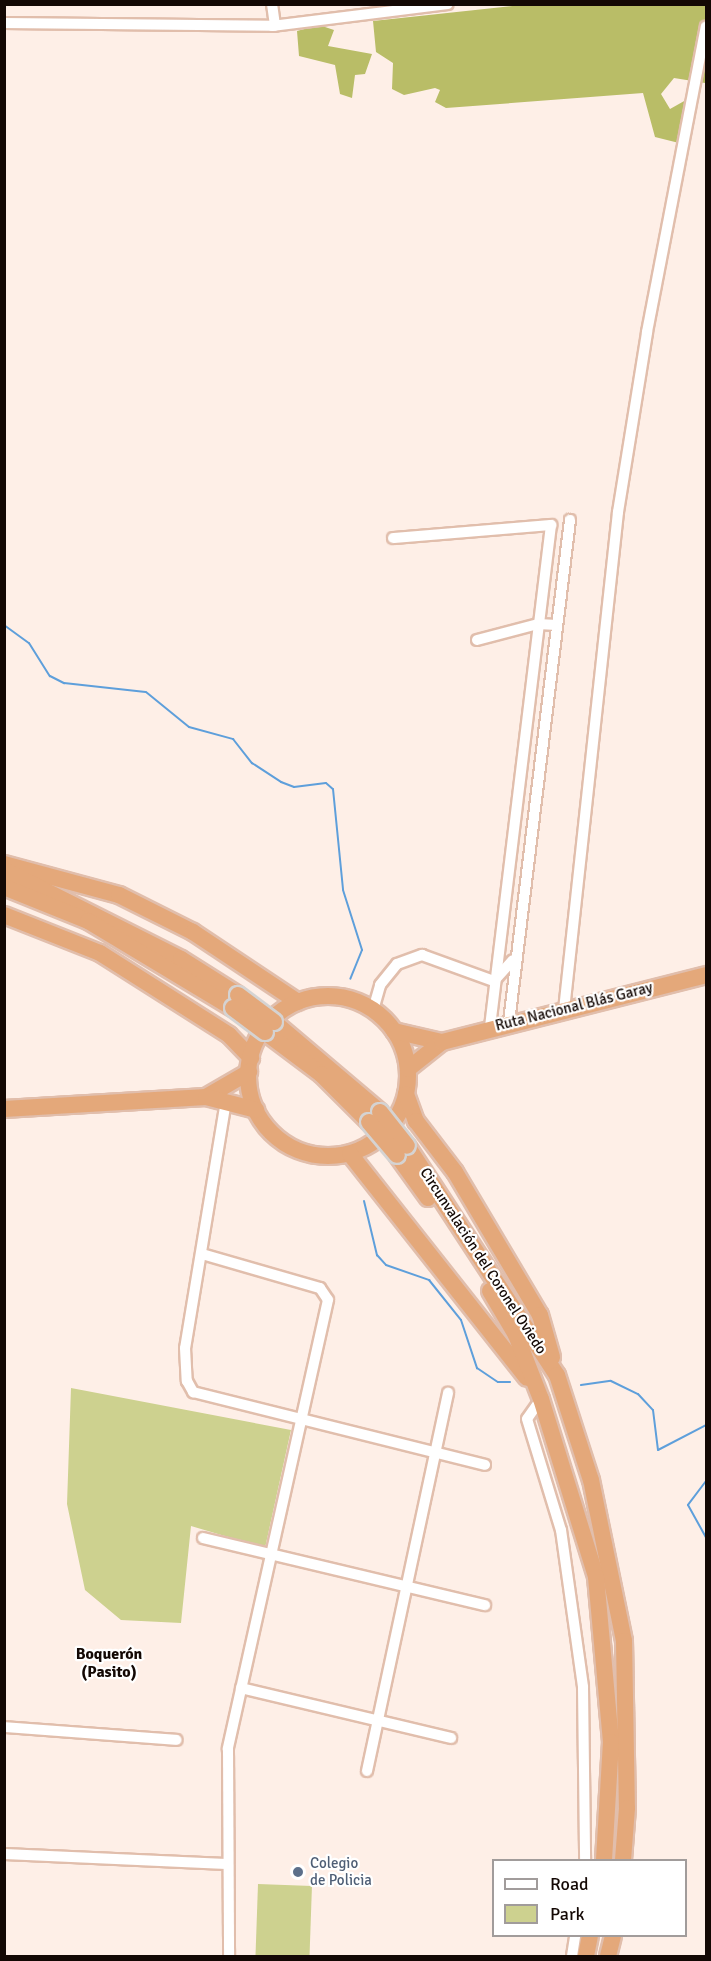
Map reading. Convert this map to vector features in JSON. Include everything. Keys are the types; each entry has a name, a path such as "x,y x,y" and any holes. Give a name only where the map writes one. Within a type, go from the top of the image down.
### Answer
{"highway":[{"path":"4,864 119,895 231,955 298,1002"},
{"name":"Circunvalación del Coronel Oviedo","path":"4,870 181,958 270,1027 321,1074 374,1117 402,1150 557,1375 591,1480 624,1641 627,1808 623,1859"},
{"name":"Circunvalación del Coronel Oviedo","path":"4,887 88,921 235,1001"},
{"path":"4,915 100,953 229,1035 250,1065 256,1110 272,1133 295,1149 322,1156 350,1154 386,1132 406,1094 408,1069 394,1031 373,1010 336,997 298,1002 263,1030 250,1065 206,1096"},
{"name":"Ruta Nacional Blás Garay","path":"408,1069 442,1042 509,1022 706,975"},
{"name":"Ruta Nacional Blás Garay","path":"394,1031 442,1042"},
{"path":"406,1094 416,1121 455,1172 540,1315 557,1375"},
{"path":"4,1109 206,1096 256,1110"},
{"name":"Circunvalación del Coronel Oviedo","path":"402,1150 479,1271 516,1335 539,1395 596,1577 611,1742 604,1859"},
{"path":"350,1154 539,1395"},
{"path":"586,1956 590,1937"},
{"path":"608,1956 613,1937"}],"street":[{"path":"272,4 275,26"},
{"path":"4,23 275,26 448,4"},
{"path":"564,1010 618,512 646,332 706,27"},
{"path":"509,1022 514,957 570,520"},
{"path":"393,538 550,522 490,1028"},
{"path":"477,640 538,624 557,625"},
{"path":"525,730 544,727"},
{"path":"373,1010 380,985 397,964 422,955 478,978 494,981"},
{"path":"494,981 514,957"},
{"path":"478,978 496,964"},
{"path":"226,1101 184,1348 186,1381 193,1392 485,1465"},
{"path":"201,1254 325,1292 301,1419 228,1749 230,1956"},
{"path":"367,1771 448,1393"},
{"path":"539,1395 527,1419 561,1530 583,1687 585,1859"},
{"path":"203,1538 485,1605"},
{"path":"241,1688 451,1738"},
{"path":"4,1727 177,1740"},
{"path":"4,1854 228,1864"},
{"path":"572,1956 575,1937"}],"green space":[{"path":"521,5 706,5 705,83 674,78 661,94 670,109 686,100 691,104 679,143 655,137 643,93 446,108 435,102 440,90 435,88 404,95 392,89 393,63 376,52 373,21"},
{"path":"319,25 334,30 328,46 372,54 365,74 355,75 352,98 340,94 335,65 299,56 297,31"},
{"path":"71,1388 291,1430 265,1548 191,1526 181,1623 121,1620 85,1590 67,1504"},
{"path":"258,1884 312,1886 310,1956 255,1956"}],"waterway":[{"path":"4,625 29,643 50,676 64,683 146,692 189,727 233,739 252,763 281,782 294,787 326,783 333,789 343,890 362,950 350,979"},
{"path":"364,1201 377,1255 386,1265 429,1280 461,1320 477,1368 498,1382 510,1382"},
{"path":"581,1385 611,1381 638,1394 653,1410 658,1450 706,1425"},
{"path":"706,1481 688,1505 706,1538"}],"place":[{"name":"Colegio de Policia","path":"298,1872"}],"district":[{"name":"Boquerón (Pasito)","path":"109,1663"}]}
